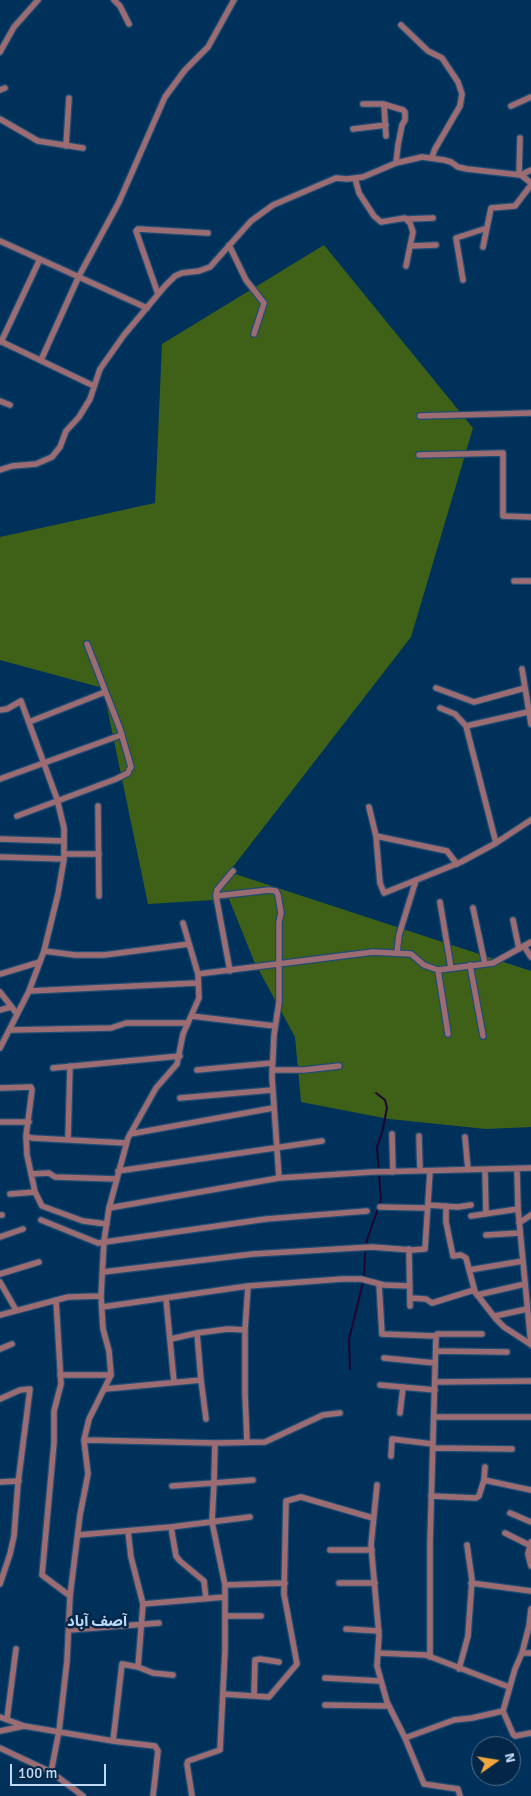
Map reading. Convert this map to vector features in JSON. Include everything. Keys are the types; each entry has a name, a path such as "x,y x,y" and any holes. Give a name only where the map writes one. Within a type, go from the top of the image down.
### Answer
{"street":[{"path":"0,52 14,27 38,0"},
{"path":"114,0 120,6 129,24"},
{"path":"41,360 79,276 118,202 165,97 185,70 208,47 234,0"},
{"path":"401,25 428,51 442,58 458,82 462,94 460,106 435,149 432,158"},
{"path":"66,146 69,98"},
{"path":"511,106 531,98"},
{"path":"363,104 384,105 405,112 396,163"},
{"path":"384,105 386,136"},
{"path":"0,119 38,141 83,148"},
{"path":"353,128 386,125"},
{"path":"520,138 520,175"},
{"path":"0,470 12,466 36,464 52,457 60,446 66,431 86,406 100,369 124,335 158,294 175,276 210,267 250,221 273,205 336,178 355,178 376,172 396,163 422,158 451,162 458,167 467,169 520,175 531,170"},
{"path":"483,247 491,208 516,206 531,184 520,175"},
{"path":"355,178 359,193 371,212 381,222 433,218"},
{"path":"406,266 412,232 407,219"},
{"path":"463,280 456,238 487,228"},
{"path":"158,294 136,231 138,229 208,233"},
{"path":"0,241 147,308"},
{"path":"230,245 246,280 264,304 254,334"},
{"path":"410,246 436,245"},
{"path":"40,259 1,342 94,386"},
{"path":"0,401 10,405"},
{"path":"420,416 531,413"},
{"path":"419,455 503,452 503,516 531,517"},
{"path":"514,581 531,581"},
{"path":"17,816 128,773 130,767 121,735 87,644"},
{"path":"522,669 531,724"},
{"path":"436,688 469,702 474,702 525,688"},
{"path":"29,722 105,692"},
{"path":"0,710 7,710 21,701 57,800 62,817 64,841 64,856 58,894 44,951 29,991 0,1048"},
{"path":"440,708 455,714 466,726 496,843"},
{"path":"466,726 528,712"},
{"path":"0,779 121,735"},
{"path":"98,806 99,896"},
{"path":"369,807 376,836 380,883 384,893 457,864 496,843 531,820"},
{"path":"376,836 447,851 457,864"},
{"path":"0,839 64,841"},
{"path":"0,857 99,854"},
{"path":"230,971 216,890 233,871"},
{"path":"396,953 399,935 416,880"},
{"path":"216,896 269,890 276,891 278,894 281,913 278,964 279,1002 272,1062 278,1178"},
{"path":"440,902 451,968"},
{"path":"473,908 485,964"},
{"path":"513,920 522,947 531,957"},
{"path":"51,1772 58,1731 69,1630 70,1596 88,1474 84,1440 89,1419 111,1375 103,1329 101,1296 104,1241 109,1208 126,1143 156,1088 177,1064 183,1034 199,998 198,974 183,923"},
{"path":"198,974 373,952 411,954 424,965 438,970 493,963 531,942"},
{"path":"44,951 75,955 104,955 189,944"},
{"path":"0,974 40,962"},
{"path":"470,965 484,1036"},
{"path":"438,970 448,1034"},
{"path":"29,991 197,983"},
{"path":"0,992 18,1014"},
{"path":"0,1010 11,1007"},
{"path":"191,1016 275,1026"},
{"path":"10,1030 112,1028 126,1023 188,1023"},
{"path":"54,1068 180,1056"},
{"path":"197,1070 272,1062"},
{"path":"68,1140 70,1066"},
{"path":"272,1070 298,1070 339,1066"},
{"path":"0,1088 31,1087 29,1122 26,1136 27,1155 35,1192 42,1206 83,1220 107,1224"},
{"path":"180,1098 272,1090"},
{"path":"130,1134 273,1108"},
{"path":"0,1122 29,1122"},
{"path":"392,1134 393,1172"},
{"path":"26,1136 32,1138 126,1143"},
{"path":"418,1136 420,1171"},
{"path":"465,1137 468,1170"},
{"path":"118,1171 322,1141"},
{"path":"109,1208 278,1178 372,1172 531,1168"},
{"path":"517,1169 519,1223 530,1344"},
{"path":"485,1170 486,1214"},
{"path":"102,1272 254,1254 363,1247 409,1250 425,1249 430,1171"},
{"path":"31,1174 49,1173 55,1177 117,1179"},
{"path":"10,1194 35,1192"},
{"path":"380,1207 446,1206 458,1208 471,1205"},
{"path":"446,1206 446,1222 453,1256 461,1255 466,1258 476,1292 504,1327 530,1344"},
{"path":"471,1216 518,1209"},
{"path":"41,1220 98,1243 266,1219 367,1212"},
{"path":"519,1223 531,1216"},
{"path":"0,1237 23,1229"},
{"path":"486,1235 520,1233"},
{"path":"409,1250 410,1306"},
{"path":"469,1270 523,1261"},
{"path":"0,1274 39,1262"},
{"path":"102,1307 248,1286 342,1279 410,1286"},
{"path":"0,1282 16,1310"},
{"path":"379,1284 380,1332 382,1334 436,1336 437,1334 482,1334"},
{"path":"410,1298 426,1299 432,1303 476,1292 525,1284"},
{"path":"247,1442 244,1393 248,1286"},
{"path":"0,1314 56,1300 86,1295 101,1296"},
{"path":"166,1299 174,1382"},
{"path":"56,1300 61,1384 54,1411 54,1444 42,1575 70,1596"},
{"path":"495,1316 527,1309"},
{"path":"171,1339 228,1329 246,1330"},
{"path":"197,1333 206,1418"},
{"path":"430,1657 431,1496 436,1336"},
{"path":"0,1349 12,1344"},
{"path":"436,1351 507,1352"},
{"path":"384,1358 436,1363"},
{"path":"60,1375 111,1375"},
{"path":"105,1389 201,1380"},
{"path":"435,1382 531,1381"},
{"path":"380,1385 434,1390"},
{"path":"400,1413 403,1387"},
{"path":"0,1399 20,1390 30,1389 14,1536 0,1584"},
{"path":"84,1440 215,1443 266,1442 322,1415 340,1413"},
{"path":"434,1417 531,1416"},
{"path":"391,1456 392,1439 433,1446 512,1449"},
{"path":"192,1796 188,1762 220,1750 225,1585 212,1522 215,1443"},
{"path":"431,1496 476,1498 479,1496 484,1480 485,1467"},
{"path":"172,1486 253,1480"},
{"path":"484,1480 531,1490"},
{"path":"0,1482 19,1481"},
{"path":"377,1485 372,1550 379,1631 377,1666 380,1681 389,1706 424,1784 458,1788 460,1796"},
{"path":"223,1694 269,1698 297,1664 284,1594 286,1501 301,1497 373,1518"},
{"path":"510,1513 531,1522"},
{"path":"78,1535 171,1527 250,1516"},
{"path":"171,1527 176,1556 180,1562 204,1581 206,1599"},
{"path":"128,1531 131,1557 143,1604 138,1667"},
{"path":"505,1533 530,1543 528,1554 531,1566"},
{"path":"459,1669 468,1636 471,1583 467,1545"},
{"path":"330,1550 372,1550"},
{"path":"225,1585 285,1583"},
{"path":"339,1583 375,1583"},
{"path":"471,1583 531,1591"},
{"path":"143,1604 225,1597"},
{"path":"531,1609 522,1653 509,1687 503,1711 513,1734 516,1736 531,1733"},
{"path":"225,1616 261,1616"},
{"path":"69,1630 159,1623"},
{"path":"346,1629 379,1631"},
{"path":"7,1719 16,1649"},
{"path":"378,1652 430,1657 509,1687"},
{"path":"522,1653 531,1653"},
{"path":"254,1696 255,1660 280,1662"},
{"path":"113,1741 122,1664 173,1675"},
{"path":"325,1678 380,1681"},
{"path":"325,1705 389,1706"},
{"path":"405,1738 454,1720 503,1711"},
{"path":"0,1717 24,1726 157,1747 153,1796"},
{"path":"0,1731 24,1726"},
{"path":"0,1748 51,1772 83,1796"}],"green space":[{"path":"324,245 473,428 411,637 229,872 531,971 531,1127 486,1129 389,1119 301,1102 295,1037 254,961 229,899 148,904 103,688 0,660 0,537 155,503 162,344"}],"waterway":[{"path":"350,1369 349,1339 364,1279 367,1240 381,1200 377,1147 387,1108 385,1100 376,1093"}],"district":[{"name":"آصف آباد","path":"97,1622"}]}
